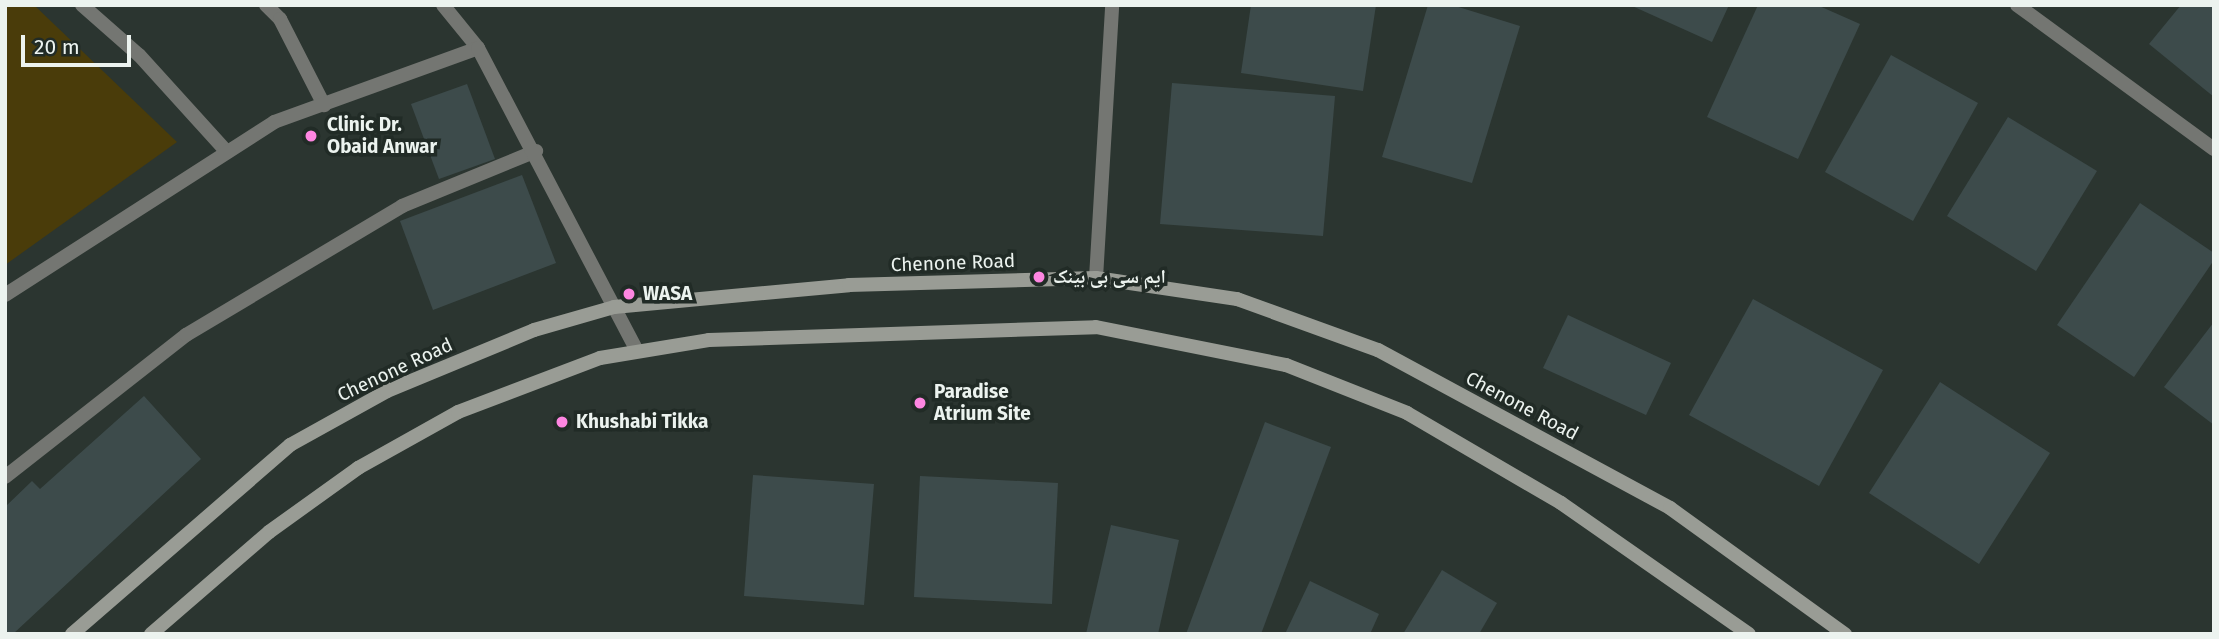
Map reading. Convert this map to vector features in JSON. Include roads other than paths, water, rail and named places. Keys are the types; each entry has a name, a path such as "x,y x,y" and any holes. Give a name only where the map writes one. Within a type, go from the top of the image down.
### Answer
{"street":[{"path":"82,5 139,55 227,152"},
{"path":"266,5 280,19 324,104"},
{"path":"443,5 478,48 536,151 636,349"},
{"path":"1096,278 1112,5"},
{"path":"2017,5 2214,149"},
{"path":"5,295 274,122 478,48"},
{"path":"5,477 186,335 402,206 536,151"},
{"name":"Chenone Road","path":"72,634 290,446 387,391 534,330 614,307 849,285 1096,278 1237,299 1378,350 1670,508 1845,634"},
{"path":"151,634 269,532 358,468 458,412 636,349 709,340 1096,327 1286,365 1407,413 1561,503 1749,634"}],"place":[{"name":"Clinic Dr. Obaid Anwar","path":"311,136"},
{"name":"ایم سی بی بینک","path":"1039,277"},
{"name":"WASA","path":"629,294"},
{"name":"Paradise Atrium Site","path":"920,403"},
{"name":"Khushabi Tikka","path":"562,422"}]}
